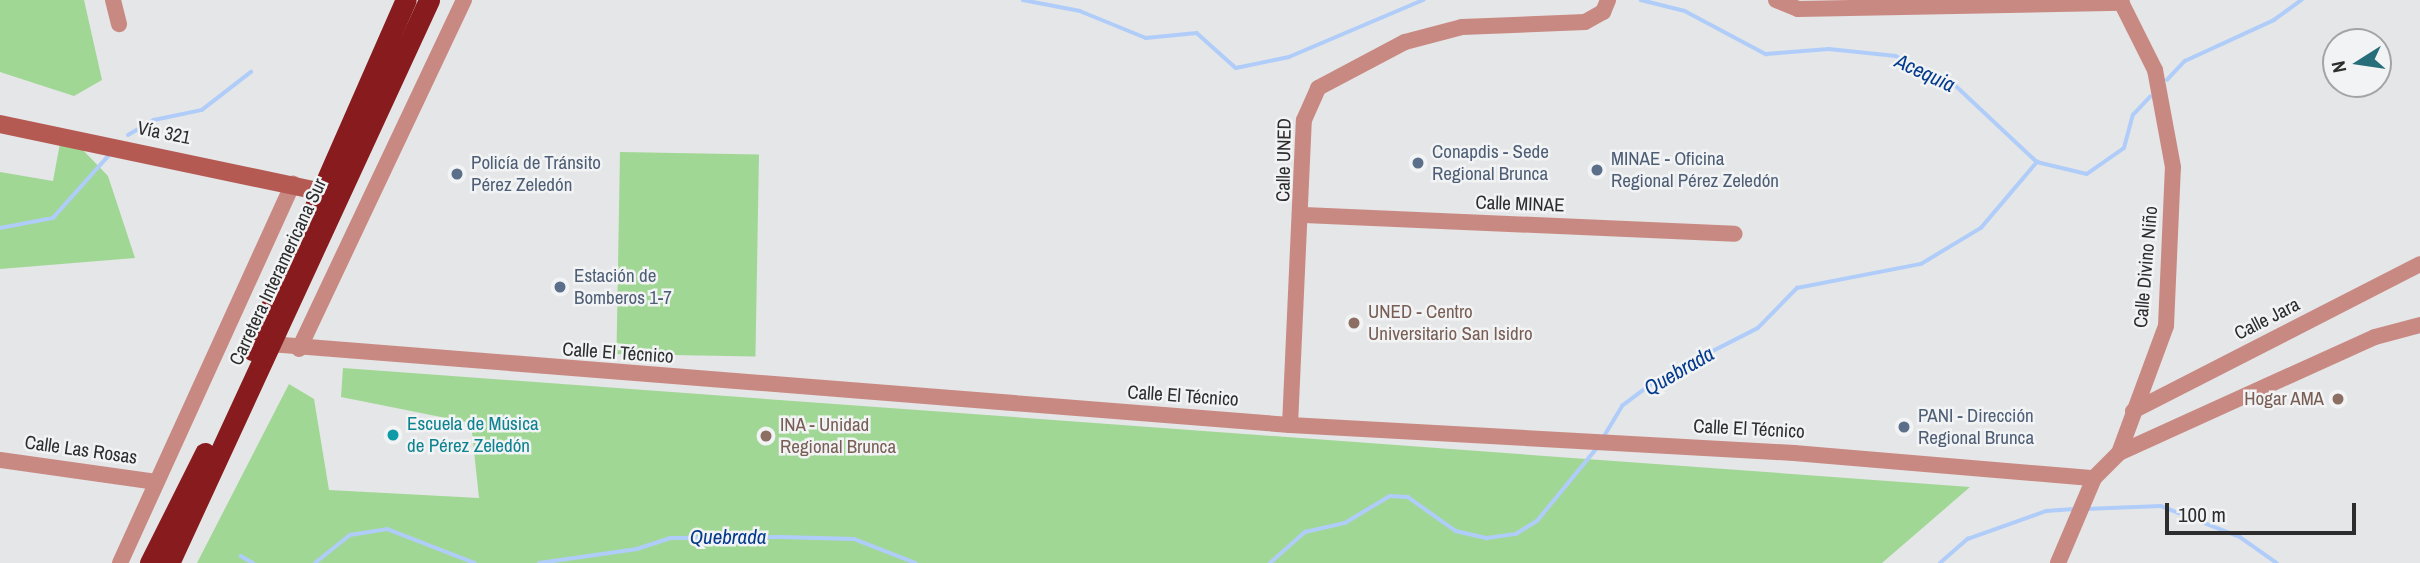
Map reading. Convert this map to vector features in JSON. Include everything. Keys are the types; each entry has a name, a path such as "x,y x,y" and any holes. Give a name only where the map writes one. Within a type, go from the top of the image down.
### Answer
{"highway":[{"name":"Carretera Interamericana Sur","path":"169,563 270,344 318,191 406,0"},
{"name":"Carretera Interamericana Sur","path":"150,563 292,276 363,143 429,0"},
{"path":"318,191 336,184 363,143"},
{"path":"237,387 270,344"}],"street":[{"path":"113,0 119,24"},
{"path":"299,349 464,0"},
{"name":"Calle UNED","path":"1290,425 1304,215 1304,120 1310,98 1329,79 1405,42 1462,27 1586,22 1603,12 1608,0"},
{"path":"1776,1 1798,9 1875,4 2121,2"},
{"name":"Calle Divino Niño","path":"2058,563 2094,478 2119,453 2166,326 2173,167 2155,69 2121,2"},
{"name":"Vía 321","path":"0,124 318,191"},
{"path":"120,563 292,184"},
{"name":"Calle MINAE","path":"1304,215 1735,234"},
{"name":"Calle Jara","path":"2133,411 2420,264"},
{"path":"2119,453 2375,337 2420,325"},
{"name":"Calle El Técnico","path":"270,344 299,349 1290,425 1794,453 2094,478"},
{"name":"Calle Las Rosas","path":"0,460 156,481"}],"green space":[{"path":"0,0 84,0 102,80 74,96 0,72"},
{"path":"60,143 79,146 108,176 135,258 0,269 0,172 53,181"},
{"path":"620,152 759,154 755,356 616,354"},
{"name":"INA - Unidad Regional Brunca","path":"343,368 1970,487 1882,563 197,563 289,384 314,399 329,490 479,498 471,423 341,397"}],"waterway":[{"name":"Quebrada","path":"1023,0 1080,11 1146,38 1197,33 1236,68 1289,57 1423,0"},
{"name":"Acequia","path":"1641,0 1685,11 1766,54 1829,49 1896,56 1953,83 2037,162 2087,174 2124,148 2133,115 2150,97"},
{"name":"Acequia","path":"2167,80 2185,61 2274,20 2302,0"},
{"path":"128,135 154,120 202,110 251,72"},
{"path":"0,228 53,218 111,153"},
{"name":"Quebrada","path":"1603,438 1622,406 1658,379 1758,328 1797,288 1921,264 1981,228 2037,162"},
{"name":"Quebrada","path":"1270,563 1305,532 1345,523 1390,496 1408,497 1456,531 1487,538 1516,534 1537,521 1597,448"},
{"name":"Quebrada","path":"2085,509 2161,506 2240,537 2277,563"},
{"name":"Quebrada","path":"1940,563 1968,539 2046,511 2074,509"},
{"name":"Quebrada","path":"315,563 350,535 387,529 475,563"},
{"name":"Quebrada","path":"539,563 637,549 670,538 781,537 854,539 916,563"},
{"name":"Quebrada","path":"241,556 253,563"}],"place":[{"name":"Conapdis - Sede Regional Brunca","path":"1418,163"},
{"name":"MINAE - Oficina Regional Pérez Zeledón","path":"1597,170"},
{"name":"Policía de Tránsito Pérez Zeledón","path":"457,174"},
{"name":"Estación de Bomberos 1-7","path":"560,287"},
{"name":"UNED - Centro Universitario San Isidro","path":"1354,323"},
{"name":"Hogar AMA","path":"2338,399"},
{"name":"PANI - Dirección Regional Brunca","path":"1904,427"},
{"name":"Escuela de Música de Pérez Zeledón","path":"393,435"},
{"name":"INA - Unidad Regional Brunca","path":"766,436"}]}
